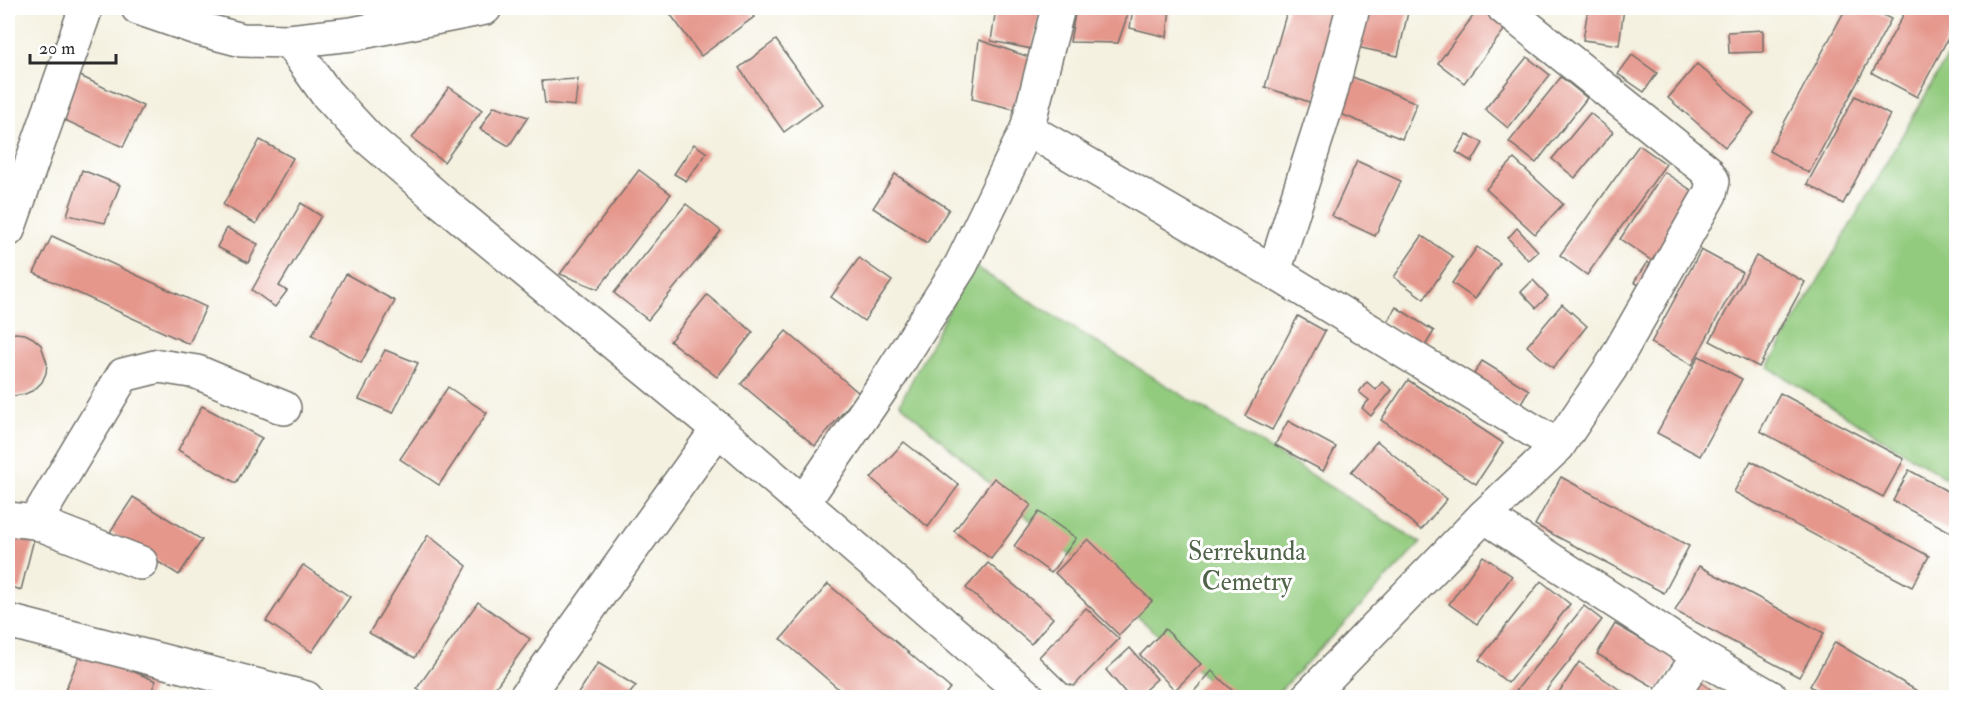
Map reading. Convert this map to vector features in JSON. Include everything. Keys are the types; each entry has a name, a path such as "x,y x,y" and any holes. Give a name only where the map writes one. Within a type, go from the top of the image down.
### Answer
{"street":[{"path":"8,230 86,8"},
{"path":"138,8 196,28 242,40 289,41 352,34 485,8"},
{"path":"803,503 886,382 961,265 1027,129 1058,8"},
{"path":"1274,272 1330,95 1353,8"},
{"path":"1307,698 1484,516 1558,446 1610,369 1710,194 1713,181 1706,170 1504,8"},
{"path":"289,41 326,93 367,137 441,201 718,429 1029,698"},
{"path":"1027,129 1274,272 1558,446"},
{"path":"141,563 21,521 123,375 159,366 197,372 284,408"},
{"path":"525,698 718,429"},
{"path":"1484,516 1699,656 1772,698"},
{"path":"8,621 306,698"},
{"path":"1670,698 1699,656"}],"green space":[{"path":"1956,42 1956,485 1768,367"},
{"name":"Serrekunda Cemetry","path":"972,265 1421,543 1274,697 1227,697 900,403"}],"building":[{"path":"673,8 747,8 754,17 701,56 668,11"},
{"path":"996,8 1041,8 1032,49 991,41"},
{"path":"1076,8 1130,8 1118,43 1070,42"},
{"path":"1133,8 1170,8 1167,37 1130,28"},
{"path":"1288,8 1337,8 1315,104 1265,87"},
{"path":"1361,8 1409,8 1398,56 1352,46"},
{"path":"1479,8 1485,8 1508,25 1464,83 1438,63"},
{"path":"1588,8 1624,8 1619,45 1583,40"},
{"path":"1846,8 1869,8 1891,19 1809,173 1769,151"},
{"path":"1907,8 1944,8 1956,14 1956,23 1917,97 1872,73"},
{"path":"1763,30 1763,52 1729,53 1728,32"},
{"path":"776,40 822,104 784,132 739,68"},
{"path":"979,40 1032,58 1014,109 972,99"},
{"path":"1632,55 1657,73 1644,92 1618,74"},
{"path":"1527,57 1550,75 1508,128 1485,109"},
{"path":"1697,64 1754,113 1725,147 1668,98"},
{"path":"74,73 143,106 123,147 54,115"},
{"path":"1350,76 1417,103 1402,139 1336,112"},
{"path":"1561,77 1587,98 1536,163 1509,142"},
{"path":"578,79 575,106 545,103 542,81"},
{"path":"449,87 482,110 444,162 412,138"},
{"path":"1855,96 1890,115 1843,204 1807,184"},
{"path":"494,106 528,117 509,146 480,129"},
{"path":"1590,113 1613,132 1575,178 1552,159"},
{"path":"1467,134 1483,143 1472,162 1456,152"},
{"path":"260,140 293,158 256,224 223,205"},
{"path":"694,144 707,153 686,181 674,174"},
{"path":"1639,145 1666,164 1587,275 1560,255"},
{"path":"1514,159 1563,204 1535,234 1486,189"},
{"path":"1357,161 1401,181 1375,236 1332,216"},
{"path":"82,170 120,185 105,223 67,215"},
{"path":"639,170 671,194 598,289 560,274"},
{"path":"1664,172 1700,196 1655,263 1620,239"},
{"path":"895,174 949,209 927,243 873,208"},
{"path":"301,203 321,216 279,286 287,291 275,307 252,290"},
{"path":"686,204 721,231 648,320 614,293"},
{"path":"227,228 258,244 248,263 217,247"},
{"path":"1517,228 1538,251 1528,260 1508,238"},
{"path":"52,236 206,307 189,344 34,273"},
{"path":"1422,236 1453,257 1424,299 1394,277"},
{"path":"1477,247 1500,263 1475,299 1452,283"},
{"path":"1701,250 1742,272 1692,365 1651,343"},
{"path":"1756,256 1805,282 1759,367 1710,341"},
{"path":"859,258 892,281 864,321 831,297"},
{"path":"1647,262 1656,269 1643,288 1634,282"},
{"path":"346,274 395,301 361,363 312,335"},
{"path":"1533,280 1548,296 1536,308 1521,292"},
{"path":"707,295 753,332 717,377 670,341"},
{"path":"1562,304 1587,326 1553,368 1527,346"},
{"path":"1396,307 1434,331 1425,346 1387,322"},
{"path":"1298,316 1325,331 1272,430 1245,416"},
{"path":"786,331 859,393 815,446 741,384"},
{"path":"25,334 41,345 47,363 42,382 34,390 14,396 8,394 8,335"},
{"path":"385,350 418,363 393,413 359,399"},
{"path":"1699,356 1742,379 1700,456 1657,433"},
{"path":"1482,361 1529,390 1519,406 1472,377"},
{"path":"1408,380 1503,443 1476,484 1381,420"},
{"path":"1367,382 1376,390 1382,382 1392,390 1371,416 1362,408 1369,400 1359,392"},
{"path":"448,387 487,413 439,485 400,459"},
{"path":"1780,393 1904,459 1883,497 1760,431"},
{"path":"202,406 262,438 236,483 178,450"},
{"path":"1288,421 1336,447 1323,471 1275,445"},
{"path":"1377,441 1447,499 1421,530 1351,472"},
{"path":"904,442 959,485 928,527 871,478"},
{"path":"1751,461 1929,556 1912,587 1734,492"},
{"path":"1909,470 1956,496 1956,535 1893,501"},
{"path":"1561,477 1689,546 1664,593 1535,525"},
{"path":"994,478 1031,505 991,559 954,531"},
{"path":"133,497 202,540 179,575 110,532"},
{"path":"1039,512 1076,538 1051,573 1014,546"},
{"path":"8,532 34,539 21,590 8,586"},
{"path":"428,535 467,566 415,658 369,633"},
{"path":"1088,539 1152,601 1119,635 1055,573"},
{"path":"1483,556 1512,576 1477,624 1449,604"},
{"path":"988,563 1053,618 1031,644 966,588"},
{"path":"303,565 350,597 312,652 266,621"},
{"path":"1699,566 1824,633 1799,677 1675,611"},
{"path":"1541,581 1570,604 1508,683 1479,660"},
{"path":"828,584 950,688 942,698 849,698 781,639"},
{"path":"478,602 530,639 488,698 431,698 417,688"},
{"path":"1584,606 1602,620 1540,698 1510,698"},
{"path":"1086,608 1119,639 1074,686 1067,684 1039,657"},
{"path":"1615,624 1677,660 1659,690 1597,654"},
{"path":"1165,629 1201,664 1175,690 1140,655"},
{"path":"1835,642 1929,698 1829,698 1810,686"},
{"path":"1130,648 1157,679 1136,698 1130,698 1106,670"},
{"path":"82,650 156,681 148,698 62,698"},
{"path":"1579,662 1632,698 1555,698"},
{"path":"598,663 636,686 626,698 575,698"},
{"path":"1212,671 1240,698 1188,698"},
{"path":"1696,679 1723,698 1684,698"}]}
